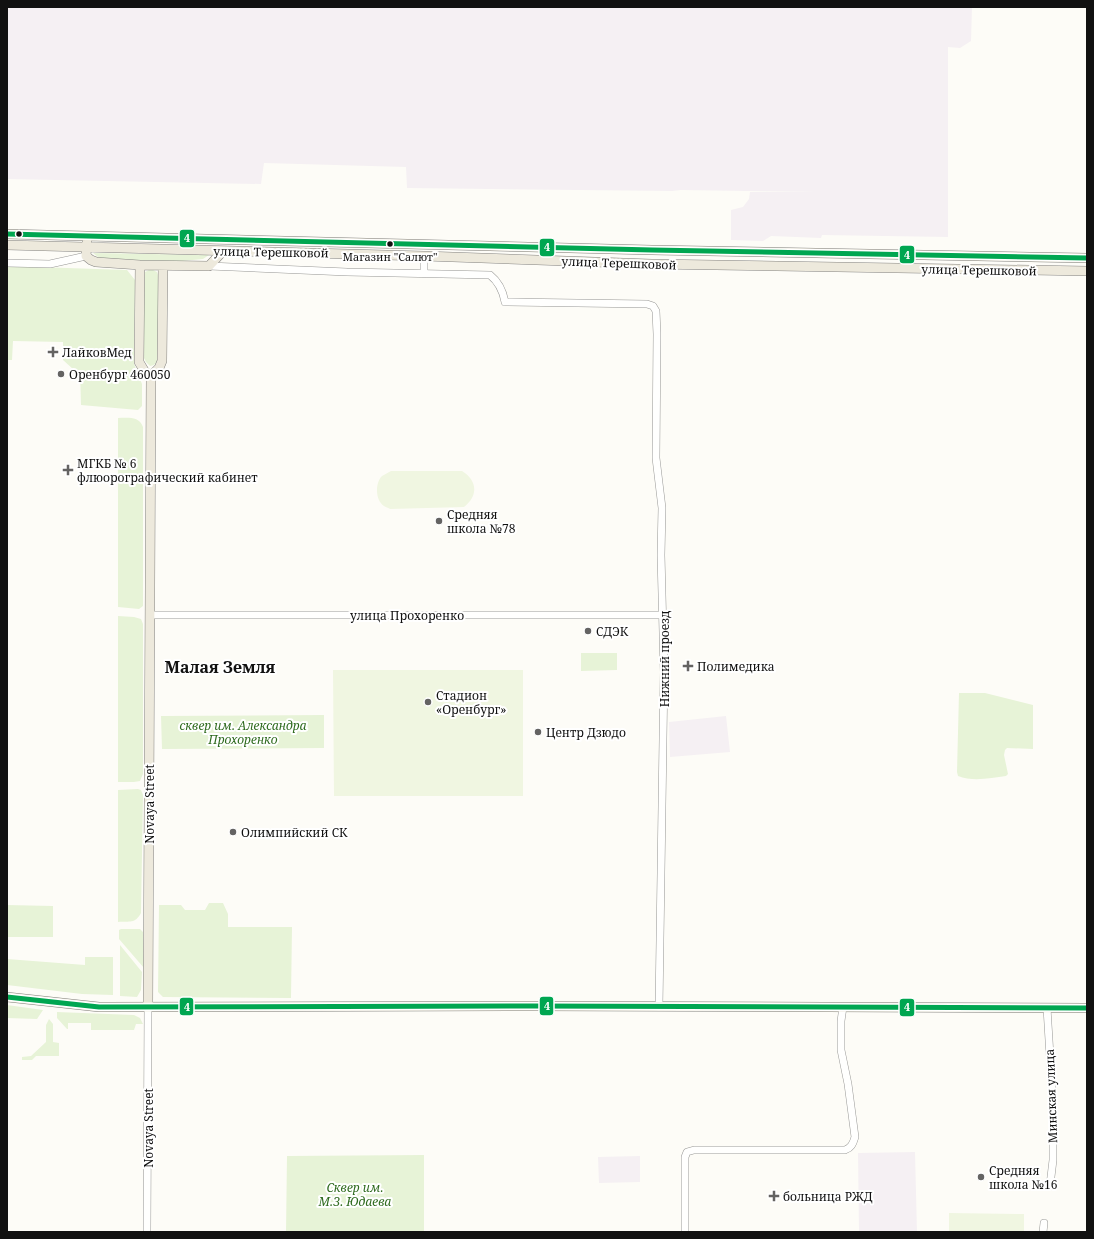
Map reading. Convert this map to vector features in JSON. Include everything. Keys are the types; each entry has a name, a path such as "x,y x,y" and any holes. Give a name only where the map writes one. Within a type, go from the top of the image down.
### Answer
{"main road":[{"name":"улица Терешковой","path":"7,234 734,252 1087,258"},
{"path":"87,236 87,252 91,260 96,262 163,266 210,266 223,251"},
{"path":"341,254 344,250 342,243"},
{"name":"улица Терешковой","path":"7,245 87,252 223,251 733,266 1087,271"},
{"path":"140,265 139,362 145,372 151,376 159,368 162,361 163,266"},
{"name":"Novaya Street","path":"148,1007 151,376"},
{"path":"7,997 99,1007 1087,1008"}],"street":[{"path":"7,263 50,264 87,252"},
{"path":"210,266 424,274 424,256"},
{"name":"Нижний проезд","path":"424,274 490,275 503,292 505,302 647,304 653,306 656,311 656,458 662,508 661,555 664,615 659,1007"},
{"name":"улица Прохоренко","path":"151,615 664,615"},
{"name":"Novaya Street","path":"147,1232 148,1007"},
{"path":"685,1232 685,1158 687,1152 694,1150 845,1150 850,1148 855,1137 842,1050 841,1021 843,1007"},
{"name":"Минская улица","path":"1047,1008 1053,1104 1054,1160 1050,1184"},
{"path":"1043,1232 1044,1223"}],"shaded area":[{"path":"7,7 972,7 971,41 960,48 948,47 948,237 822,235 821,238 771,236 763,241 731,240 731,210 743,207 749,199 750,192 818,192 407,188 406,167 264,163 261,184 7,179"},
{"path":"726,716 730,752 670,757 669,722"},
{"path":"915,1152 917,1232 859,1232 858,1153"},
{"path":"640,1156 640,1182 599,1183 598,1157"}],"green space":[{"path":"93,253 209,255 203,259 161,263 99,258"},
{"path":"7,266 127,270 135,280 134,364 142,384 142,406 138,410 81,405 80,370 74,370 63,360 63,342 13,341 12,360 7,360"},
{"path":"149,270 157,272 159,278 158,361 154,365 150,366 144,358 144,277 145,272"},
{"path":"118,418 136,419 143,427 143,606 139,609 118,607"},
{"path":"391,471 462,471 471,479 474,493 469,503 464,507 390,509 379,500 377,487 382,476"},
{"path":"118,616 141,619 143,624 143,774 140,781 134,782 118,782"},
{"path":"581,653 617,653 617,670 581,671"},
{"name":"Стадион «Оренбург»","path":"333,670 523,670 523,796 334,796"},
{"path":"959,693 985,693 1033,705 1033,749 1007,748 1005,750 1004,755 1008,774 1006,776 970,779 958,776"},
{"name":"сквер им. Александра Прохоренко","path":"324,715 324,748 162,749 161,716"},
{"path":"118,790 141,790 143,795 141,913 137,919 129,922 118,922"},
{"path":"209,903 223,903 228,914 228,927 292,927 291,998 163,997 158,992 159,905 181,905 185,910 205,910"},
{"path":"7,905 53,906 53,937 7,937"},
{"path":"140,929 143,932 144,968 119,939 119,930"},
{"path":"120,945 142,972 141,990 137,997 120,996"},
{"path":"85,957 113,957 113,995 82,994 7,985 7,959 85,965"},
{"path":"7,1005 43,1010 37,1019 7,1018"},
{"path":"57,1012 134,1015 140,1018 143,1024 136,1024 134,1030 91,1030 91,1023 68,1023 67,1029 57,1018"},
{"path":"49,1019 53,1024 53,1042 59,1043 59,1056 36,1056 32,1060 22,1060 22,1057 31,1056 46,1042 46,1025"},
{"name":"Сквер им. М.З. Юдаева","path":"424,1155 424,1232 286,1232 287,1156"},
{"path":"949,1213 1024,1214 1024,1232 949,1232"}],"transit line":[{"name":"4","path":"7,234 652,250 1087,258"},
{"name":"4","path":"7,997 99,1007 532,1006 1087,1008"}],"place":[{"name":"Магазин \"Салют\"","path":"390,244"},
{"name":"ЛайковМед","path":"53,352"},
{"name":"Оренбург 460050","path":"61,374"},
{"name":"МГКБ № 6 флюорографический кабинет","path":"68,470"},
{"name":"Средняя школа №78","path":"439,521"},
{"name":"СДЭК","path":"588,631"},
{"name":"Полимедика","path":"688,666"},
{"name":"Стадион «Оренбург»","path":"428,702"},
{"name":"Центр Дзюдо","path":"538,732"},
{"name":"Олимпийский СК","path":"233,832"},
{"name":"Средняя школа №16","path":"981,1177"},
{"name":"больница РЖД","path":"774,1196"}],"district":[{"name":"Малая Земля","path":"220,667"}]}
